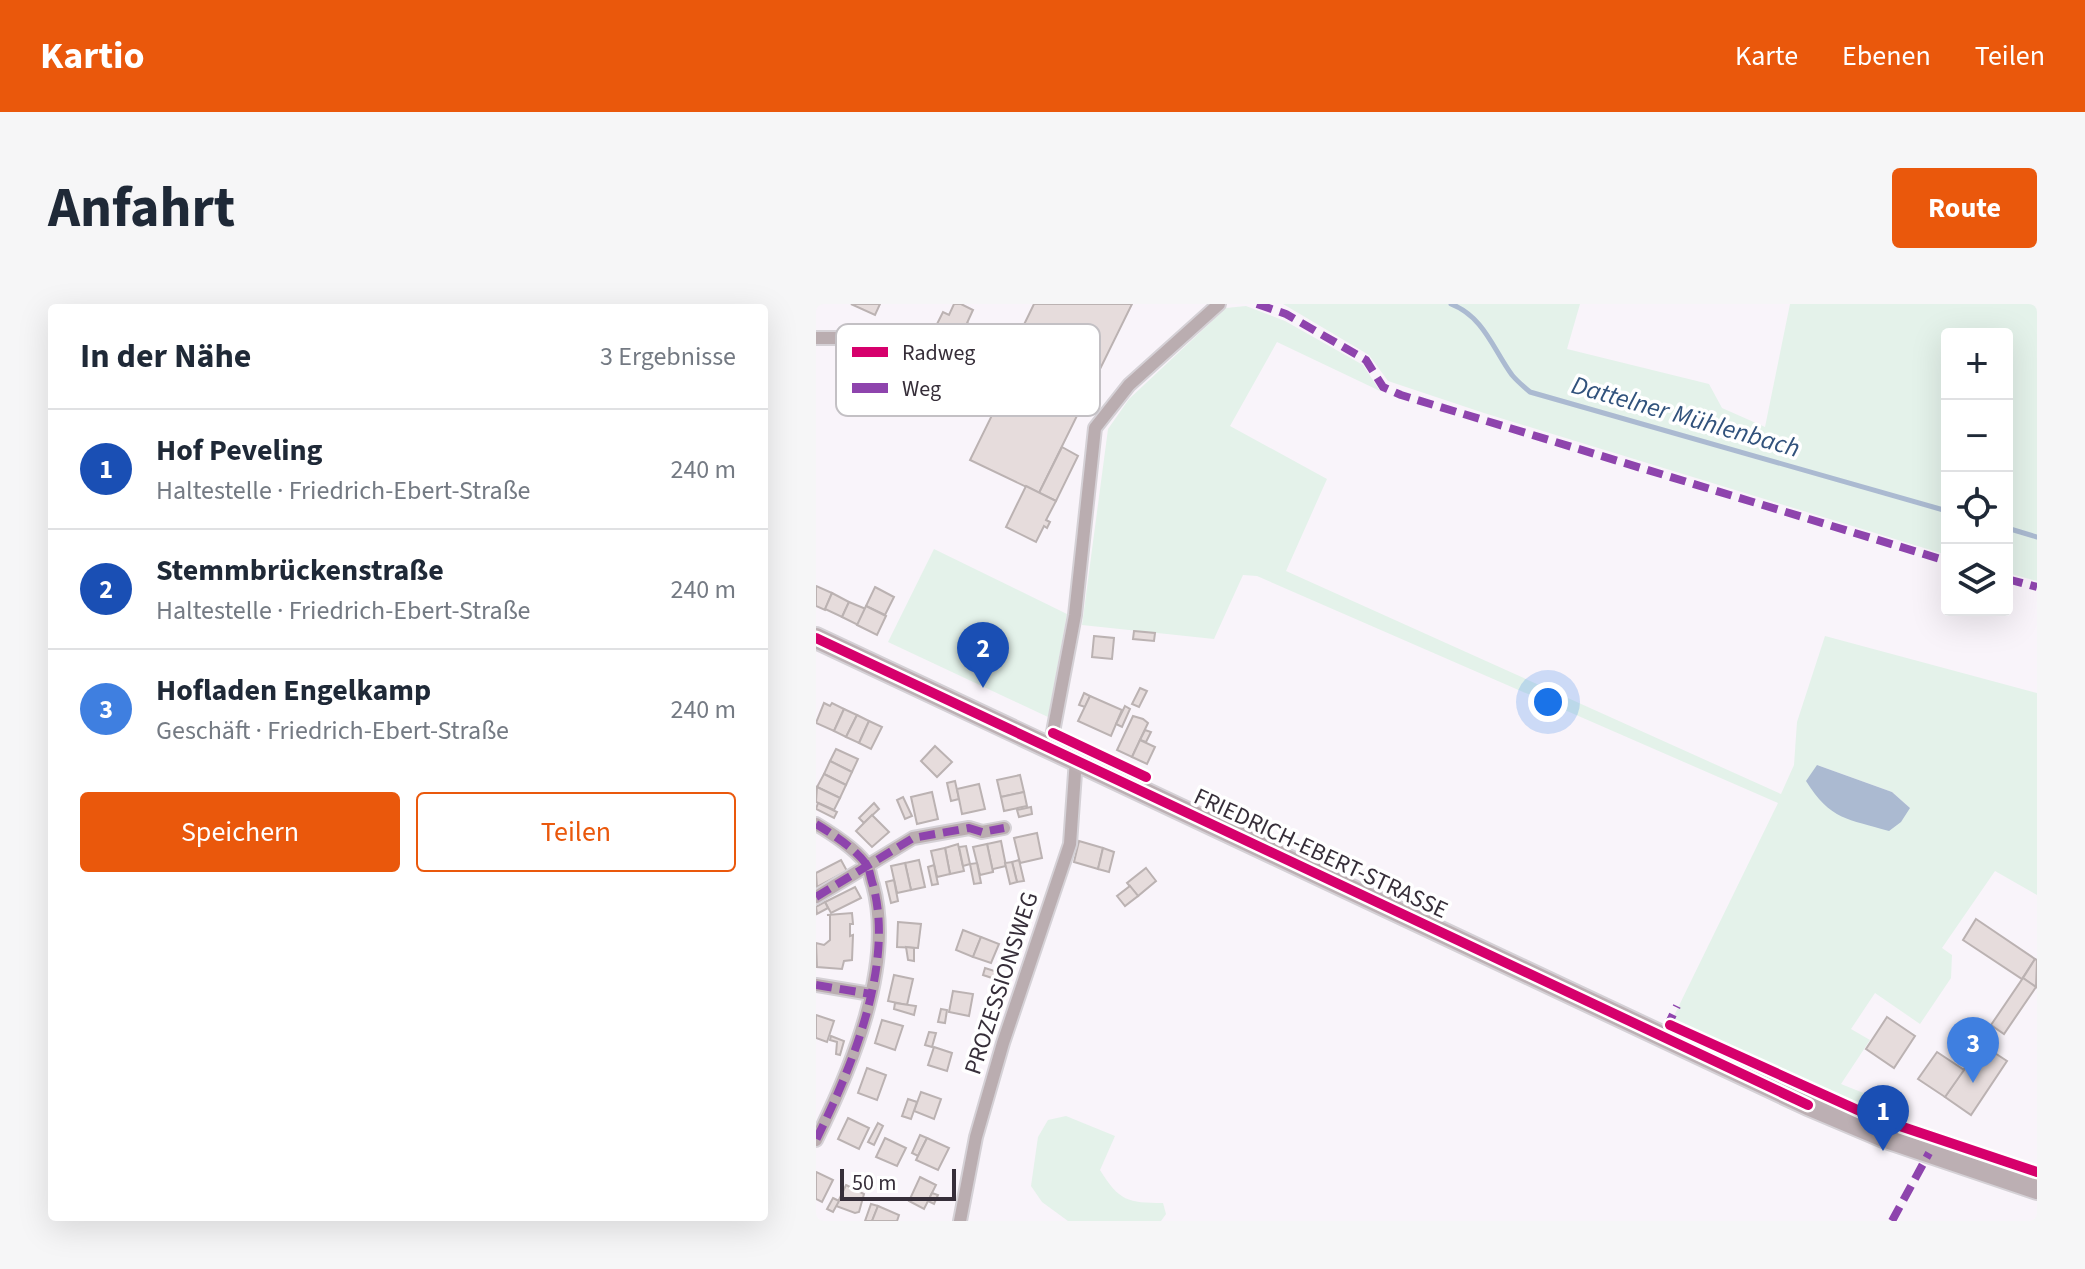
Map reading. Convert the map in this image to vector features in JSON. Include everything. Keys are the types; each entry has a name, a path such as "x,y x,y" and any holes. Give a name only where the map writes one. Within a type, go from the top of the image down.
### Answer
{"main road":[{"name":"FRIEDRICH-EBERT-STRASSE","path":"816,638 1808,1105 1929,1153 2037,1189"}],"street":[{"path":"1050,748 1075,615 1095,428 1129,385 1219,304"},
{"name":"PROZESSIONSWEG","path":"960,1221 976,1137 1003,1043 1070,844 1076,759"},
{"path":"816,824 836,836 868,867 877,902 878,956 871,994 836,1100 816,1140"},
{"path":"816,897 913,838 969,828 982,832 1004,828"},
{"path":"816,985 871,994"}],"shaded area":[{"path":"1283,304 1580,304 1567,349 1709,384 1722,408 1765,427 1790,304 2037,304 2037,581 2013,575 2013,328 1941,328 1941,553 1388,381 1369,355"},
{"path":"1246,306 1285,321 1363,365 1380,391 1277,342 1230,426 1327,479 1286,571 1781,794 1794,765 1797,722 1825,636 2037,693 2037,895 1995,871 1942,948 1952,955 1951,978 1920,1024 1875,993 1851,1029 1870,1040 1841,1084 1876,1098 1867,1112 1670,1024 1778,803 1257,576 1243,575 1214,639 1082,625 1108,429 1129,399 1226,308","holes":["1817,765 1892,792 1910,808"]},
{"path":"934,549 1067,614 1048,717 888,642"},
{"path":"1066,1116 1115,1136 1100,1170 1113,1188 1126,1198 1163,1203 1166,1214 1161,1221 1068,1221 1042,1202 1031,1186 1038,1137 1048,1120"}],"water":[{"path":"1817,765 1892,792 1910,808 1901,822 1889,831 1841,816 1823,804 1806,781"}],"building":[{"path":"851,304 880,304 875,315"},
{"path":"954,304 973,310 969,324 937,324 943,312 949,315"},
{"path":"1034,304 1132,304 1100,369 1100,324 1024,324"},
{"path":"992,416 1077,416 1039,493 970,460"},
{"path":"1062,447 1078,456 1056,501 1039,493"},
{"path":"1026,486 1056,501 1046,520 1050,522 1047,528 1044,526 1036,542 1006,527"},
{"path":"816,586 832,593 825,610 816,606"},
{"path":"875,587 894,597 885,615 866,606"},
{"path":"832,593 849,602 842,617 825,609"},
{"path":"849,602 866,609 858,625 842,617"},
{"path":"866,606 886,616 877,635 857,625"},
{"path":"1134,631 1155,633 1154,641 1133,639"},
{"path":"1094,636 1114,638 1112,659 1092,657"},
{"path":"1140,688 1147,691 1139,707 1132,704"},
{"path":"1084,693 1090,696 1085,707 1079,705"},
{"path":"1090,696 1122,710 1111,736 1078,721"},
{"path":"824,703 844,709 834,731 816,723"},
{"path":"1125,706 1130,709 1122,727 1116,724"},
{"path":"844,709 857,715 846,737 834,731"},
{"path":"857,715 869,721 859,743 846,737"},
{"path":"1133,716 1148,723 1132,757 1117,750"},
{"path":"869,721 882,727 871,749 859,743"},
{"path":"1145,730 1151,732 1146,742 1140,740"},
{"path":"1140,740 1155,747 1147,764 1132,757"},
{"path":"935,746 952,762 937,777 921,761"},
{"path":"836,749 858,759 852,772 830,761"},
{"path":"830,761 852,772 846,785 824,774"},
{"path":"824,774 846,785 840,798 817,787"},
{"path":"1020,775 1024,792 1001,797 997,780"},
{"path":"955,781 959,799 951,801 947,783"},
{"path":"979,784 985,809 962,814 957,789"},
{"path":"817,787 840,798 834,810 816,802"},
{"path":"932,792 938,819 917,824 911,797"},
{"path":"1024,792 1027,806 1004,811 1001,797"},
{"path":"903,797 912,816 905,819 897,800"},
{"path":"818,803 837,812 834,818 816,809"},
{"path":"874,803 879,809 864,823 859,818"},
{"path":"1031,807 1032,814 1019,817 1017,810"},
{"path":"872,815 889,832 872,847 856,831"},
{"path":"1037,833 1042,858 1020,863 1014,838"},
{"path":"1001,841 1006,866 993,869 993,872 987,844"},
{"path":"1079,841 1103,848 1098,869 1074,862"},
{"path":"958,844 964,871 950,874 945,848"},
{"path":"987,844 993,872 980,875 973,847"},
{"path":"966,846 970,864 963,866 959,847"},
{"path":"945,848 950,874 937,877 931,851"},
{"path":"1103,848 1114,852 1109,872 1098,869"},
{"path":"841,860 847,871 817,887 816,873"},
{"path":"919,860 925,887 911,890 905,863"},
{"path":"1019,860 1024,881 1017,882 1012,862"},
{"path":"1012,862 1017,882 1010,884 1005,863"},
{"path":"905,863 911,890 897,893 891,866"},
{"path":"977,863 981,883 974,884 970,864"},
{"path":"934,865 938,884 932,885 928,867"},
{"path":"1146,868 1156,881 1138,896 1127,883"},
{"path":"894,880 898,901 891,903 886,882"},
{"path":"1130,886 1138,896 1125,906 1117,896"},
{"path":"855,887 861,898 831,913 825,902"},
{"path":"825,902 828,908 817,914 816,907"},
{"path":"852,913 852,960 844,961 842,969 817,967 816,943 824,945 830,940 830,915 827,915"},
{"path":"1976,919 2035,959 2022,979 1963,940"},
{"path":"898,922 921,924 918,948 897,947"},
{"path":"963,930 981,937 973,957 956,950"},
{"path":"981,937 999,944 991,963 973,957"},
{"path":"906,947 914,948 914,961 908,960"},
{"path":"2037,960 2036,987 2023,978"},
{"path":"985,968 1001,973 998,980 983,975"},
{"path":"894,975 913,979 907,1005 888,1001"},
{"path":"2023,978 2036,987 2004,1034 1991,1025"},
{"path":"953,991 973,994 969,1016 949,1012"},
{"path":"895,1003 916,1006 914,1015 894,1009"},
{"path":"941,1009 947,1010 945,1023 938,1022"},
{"path":"816,1015 834,1021 827,1042 816,1038"},
{"path":"1887,1017 1915,1036 1894,1068 1866,1049"},
{"path":"882,1020 903,1026 895,1050 875,1043"},
{"path":"929,1032 936,1033 932,1047 925,1045"},
{"path":"831,1036 844,1041 840,1055 836,1054 837,1042 830,1040"},
{"path":"1981,1044 2007,1061 1971,1115 1945,1097"},
{"path":"934,1047 952,1053 947,1071 928,1065"},
{"path":"1937,1052 1964,1070 1945,1097 1918,1079"},
{"path":"867,1068 886,1075 877,1100 858,1093"},
{"path":"921,1092 941,1099 934,1119 914,1111"},
{"path":"908,1099 917,1102 911,1119 902,1116"},
{"path":"848,1118 869,1128 859,1149 838,1139"},
{"path":"878,1123 883,1126 874,1145 868,1142"},
{"path":"920,1135 927,1138 918,1156 912,1153"},
{"path":"885,1138 906,1148 897,1166 876,1157"},
{"path":"927,1138 949,1148 938,1170 916,1160"},
{"path":"816,1172 833,1180 822,1202 816,1199"},
{"path":"920,1177 936,1185 924,1209 909,1201"},
{"path":"846,1185 864,1194 859,1212 836,1206"},
{"path":"932,1193 938,1195 934,1204 928,1201"},
{"path":"833,1198 839,1201 833,1212 827,1209"},
{"path":"871,1204 878,1206 872,1221 865,1221"},
{"path":"878,1206 899,1215 897,1221 872,1221"}],"waterway":[{"name":"Dattelner Mühlenbach","path":"1451,304 1480,325 1512,375 1530,392 1941,509"},
{"name":"Dattelner Mühlenbach","path":"2013,530 2037,537"}],"marked path":[{"path":"1257,304 1286,314 1366,360 1383,387 1401,395 1941,559"},
{"path":"2013,581 2037,587"},
{"path":"816,824 837,837 864,861 873,885 878,916 878,949 866,1016 843,1081 816,1140"},
{"path":"816,897 913,838 969,828 982,832 1004,828"},
{"path":"816,985 871,994"},
{"path":"1666,1029 1677,1006"},
{"path":"1892,1221 1929,1153"}],"cycle path":[{"path":"816,638 1808,1105"},
{"path":"1053,733 1146,777"},
{"path":"1670,1025 1873,1117 2037,1172"}],"place":[{"name":"Stemmbrückenstraße","path":"983,688"},
{"name":"Hofladen Engelkamp","path":"1973,1083"},
{"name":"Hof Peveling","path":"1883,1151"}]}
